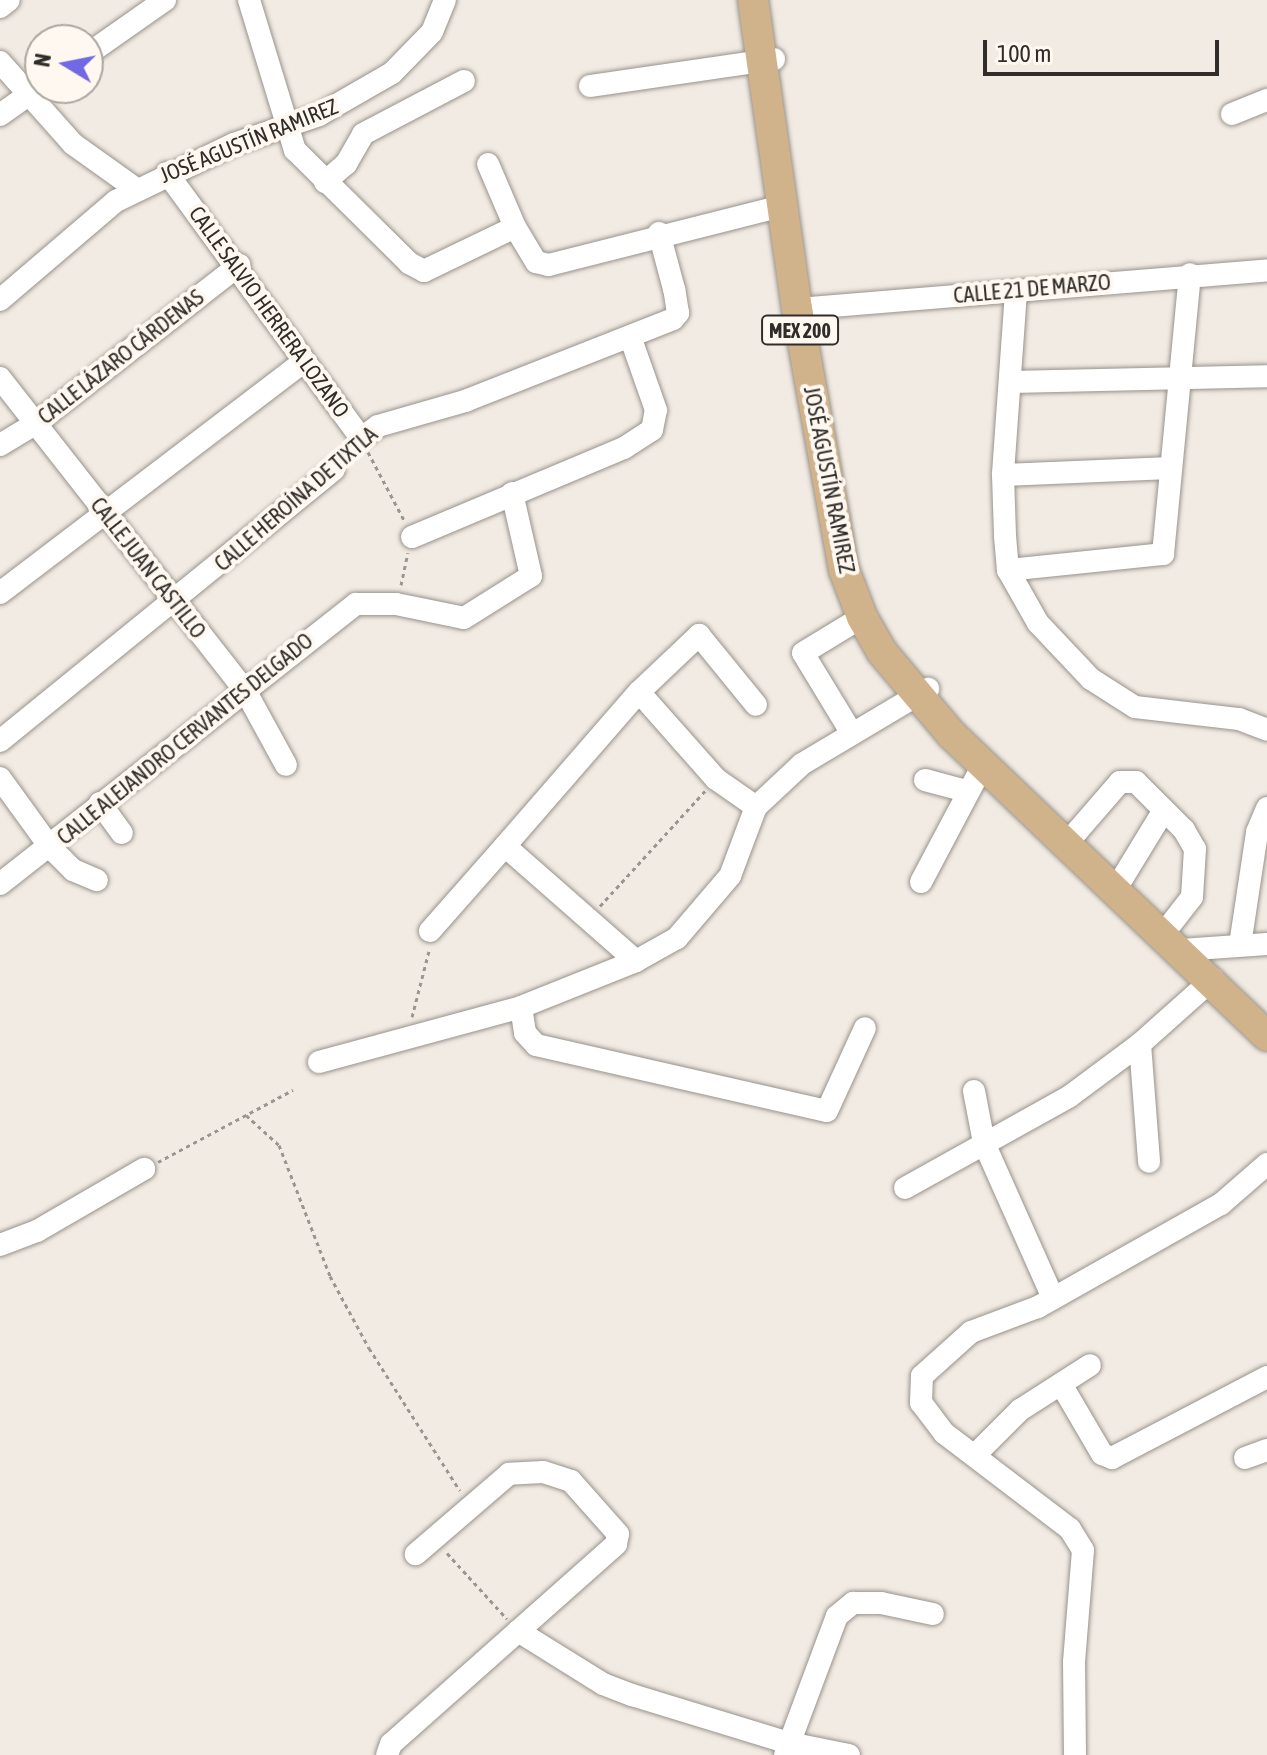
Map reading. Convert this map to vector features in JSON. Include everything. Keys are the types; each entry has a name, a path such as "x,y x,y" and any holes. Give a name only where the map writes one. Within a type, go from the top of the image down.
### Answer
{"main road":[{"name":"JOSÉ AGUSTÍN RAMIREZ","path":"753,0 767,60 844,570 862,617 983,765 1073,836"},
{"name":"JOSÉ AGUSTÍN RAMIREZ","path":"766,0 767,60 783,206 857,567 887,639 923,693 1073,836 1267,1013"},
{"name":"JOSÉ AGUSTÍN RAMIREZ","path":"1182,937 1213,979 1267,1036"}],"street":[{"path":"0,7 9,0"},
{"path":"104,43 165,0"},
{"path":"249,0 295,150 409,263 424,271 515,227"},
{"name":"JOSÉ AGUSTÍN RAMIREZ","path":"0,300 136,189 167,173 285,125 319,115 392,73 432,32 445,0"},
{"path":"590,86 767,60"},
{"path":"0,62 24,82"},
{"path":"325,182 346,164 363,134 464,81"},
{"path":"0,115 24,98"},
{"path":"1232,114 1267,100"},
{"path":"44,104 73,144 136,189"},
{"path":"488,164 515,227 536,262 549,265 659,233 783,206"},
{"name":"CALLE SALVIO HERRERA LOZANO","path":"167,173 239,265 361,438"},
{"name":"CALLE HEROÍNA DE TIXTLA","path":"361,438 378,426 465,401 630,336 678,313 659,233"},
{"name":"CALLE LÁZARO CÁRDENAS","path":"0,445 35,424 239,265"},
{"name":"CALLE 21 DE MARZO","path":"805,307 1267,270"},
{"path":"1008,570 1163,554 1190,274"},
{"path":"1016,292 1003,475 1008,570 1038,623 1091,679 1135,707 1239,719 1267,730"},
{"path":"412,537 624,448 652,430 656,410 630,336"},
{"path":"0,593 304,361"},
{"path":"1011,382 1266,377"},
{"name":"CALLE JUAN CASTILLO","path":"0,378 246,692 286,765"},
{"path":"1003,475 1171,468"},
{"name":"CALLE HEROÍNA DE TIXTLA","path":"0,741 174,603 334,470"},
{"name":"CALLE ALEJANDRO CERVANTES DELGADO","path":"0,778 50,847 100,803 356,604 396,604 464,618 531,576 512,493"},
{"path":"851,732 803,653 862,617"},
{"path":"430,931 639,692 699,635 756,705"},
{"path":"639,692 716,779 756,807"},
{"path":"319,1062 396,1044 521,1007 636,961 677,938 730,876 756,807 802,764 851,732 923,693"},
{"path":"921,882 966,791 983,765"},
{"path":"1073,836 1126,779 1184,830 1196,858 1192,897 1182,937 1240,945 1267,944"},
{"path":"925,780 966,791"},
{"path":"100,803 122,833"},
{"path":"1240,945 1257,832 1267,808"},
{"path":"1120,879 1164,810"},
{"path":"505,846 636,961"},
{"path":"0,884 50,847 73,870 97,880"},
{"path":"905,1188 1070,1096 1140,1044 1213,979"},
{"path":"521,1007 525,1033 536,1045 827,1111 865,1028"},
{"path":"1140,1044 1149,1162"},
{"path":"974,1091 984,1143 1053,1298"},
{"path":"1075,1755 1074,1662 1083,1550 1070,1529 944,1433 921,1403 922,1376 971,1332 1053,1298 1221,1204 1267,1164"},
{"path":"0,1245 37,1231 144,1169"},
{"path":"975,1455 1020,1410 1090,1365"},
{"path":"1061,1384 1102,1454 1112,1458 1267,1377"},
{"path":"1245,1458 1267,1450"},
{"path":"387,1755 391,1744 616,1544 618,1534 571,1481 543,1472 509,1474 416,1554"},
{"path":"787,1749 837,1616 853,1603 881,1603 933,1614"},
{"path":"518,1631 603,1684 787,1749 849,1755"}],"path":[{"name":"CALLE SALVIO HERRERA LOZANO","path":"361,438 412,537"},
{"path":"396,604 412,537"},
{"path":"589,918 716,779"},
{"path":"396,1044 417,1007 430,931"},
{"path":"144,1169 293,1090"},
{"path":"246,1115 279,1145 330,1276 469,1507"},
{"path":"434,1539 518,1631"}]}
